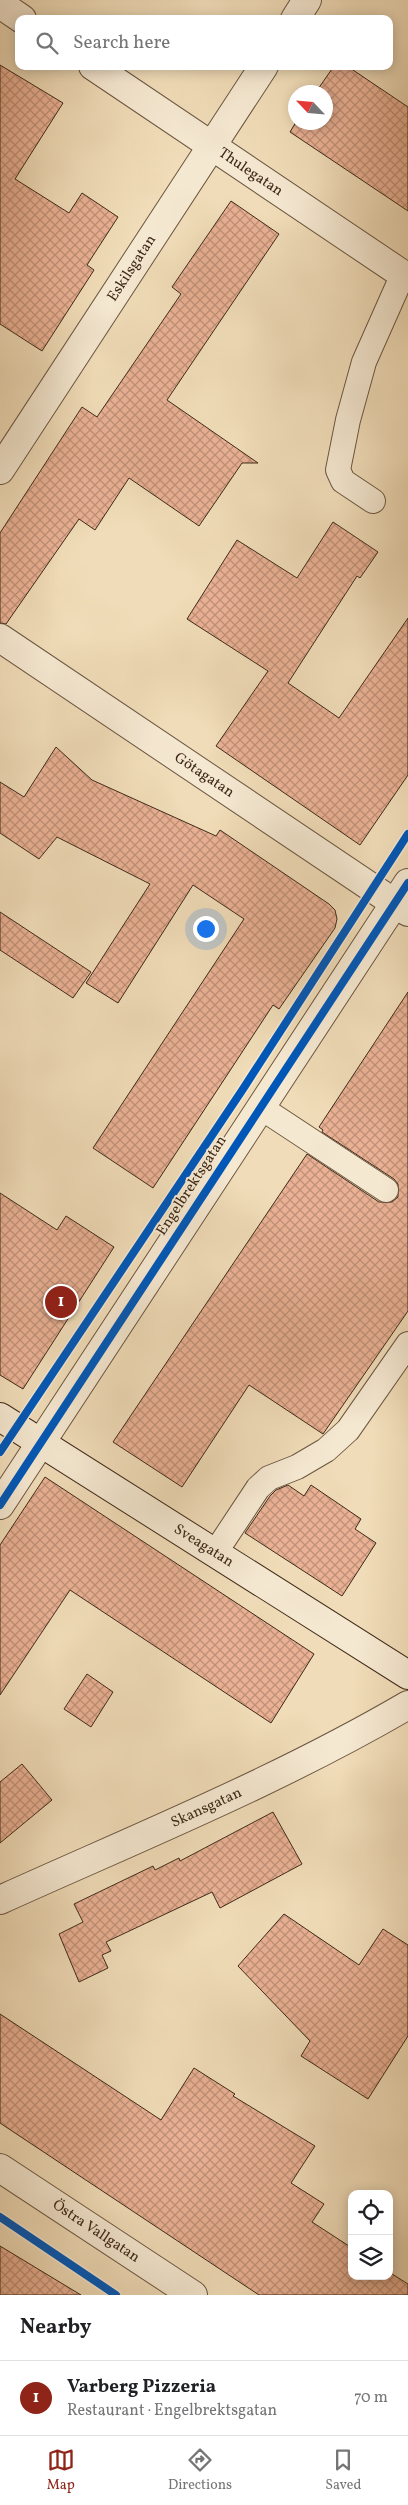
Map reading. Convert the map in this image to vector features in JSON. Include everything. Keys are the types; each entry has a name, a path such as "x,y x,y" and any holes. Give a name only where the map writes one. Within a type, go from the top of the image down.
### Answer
{"street":[{"path":"298,15 307,0"},
{"path":"0,4 16,15"},
{"name":"Thulegatan","path":"99,70 405,276"},
{"name":"Eskilsgatan","path":"0,470 261,70"},
{"name":"Götagatan","path":"0,638 404,899"},
{"name":"Engelbrektsgatan","path":"0,1505 260,1107 404,899"},
{"name":"Sveagatan","path":"0,1417 408,1675"},
{"name":"Skansgatan","path":"0,1900 276,1774 352,1737 408,1704"},
{"name":"Östra Vallgatan","path":"0,2168 161,2286 193,2295"}],"lane":[{"path":"373,501 343,481 338,470 348,420 364,362 405,276"},
{"path":"260,1107 386,1190"},
{"path":"215,1553 258,1488 270,1478 297,1467 326,1450 348,1430 408,1344"}],"building":[{"path":"0,65 63,103 15,179 69,213 82,193 118,217 87,265 94,270 42,351 0,324"},
{"path":"331,70 353,70 408,107 408,211 290,132 291,130 333,130 333,85 321,85"},
{"path":"231,201 279,234 167,400 258,463 242,463 199,526 129,478 95,530 79,519 6,624 0,623 0,533 82,407 97,417 181,294 172,287"},
{"path":"333,522 378,552 360,578 357,576 288,683 339,718 408,618 408,775 360,845 216,746 268,671 187,619 237,540 297,578"},
{"path":"56,747 92,780 216,836 220,830 329,904 335,910 337,919 335,928 279,1009 273,1005 153,1188 93,1148 244,919 193,885 118,1003 86,983 150,884 57,837 39,859 0,833 0,782 24,797"},
{"path":"0,912 91,972 73,998 0,950"},
{"path":"408,992 408,1311 323,1434 249,1385 182,1487 113,1442 307,1154 379,1202 392,1202 398,1197 398,1184 394,1179 322,1132 323,1130 319,1127"},
{"path":"0,1193 57,1230 66,1216 114,1247 23,1389 0,1375"},
{"path":"45,1477 314,1654 271,1723 70,1590 0,1695 0,1545"},
{"path":"288,1485 304,1496 311,1485 361,1519 355,1529 376,1543 342,1596 245,1533 270,1496 276,1490"},
{"path":"87,1674 113,1692 91,1727 64,1709"},
{"path":"22,1764 52,1800 0,1843 0,1782"},
{"path":"273,1812 302,1864 220,1908 212,1892 106,1942 111,1951 102,1955 108,1968 79,1982 59,1934 83,1922 74,1904 153,1866 155,1870 179,1858 180,1861"},
{"path":"284,1914 359,1965 383,1929 408,1945 408,2036 368,2099 301,2056 310,2041 238,1966"},
{"path":"0,2014 161,2120 194,2068 235,2094 233,2096 315,2146 291,2183 324,2204 312,2222 348,2245 348,2280 393,2280 393,2275 408,2284 408,2295 259,2295 0,2123"},
{"path":"0,2246 81,2295 0,2295"}],"cycle path":[{"path":"0,1452 243,1089 408,834"},
{"path":"0,1505 408,883"},
{"path":"0,2217 116,2295"}],"place":[{"name":"Varberg Pizzeria","path":"61,1302"}]}
